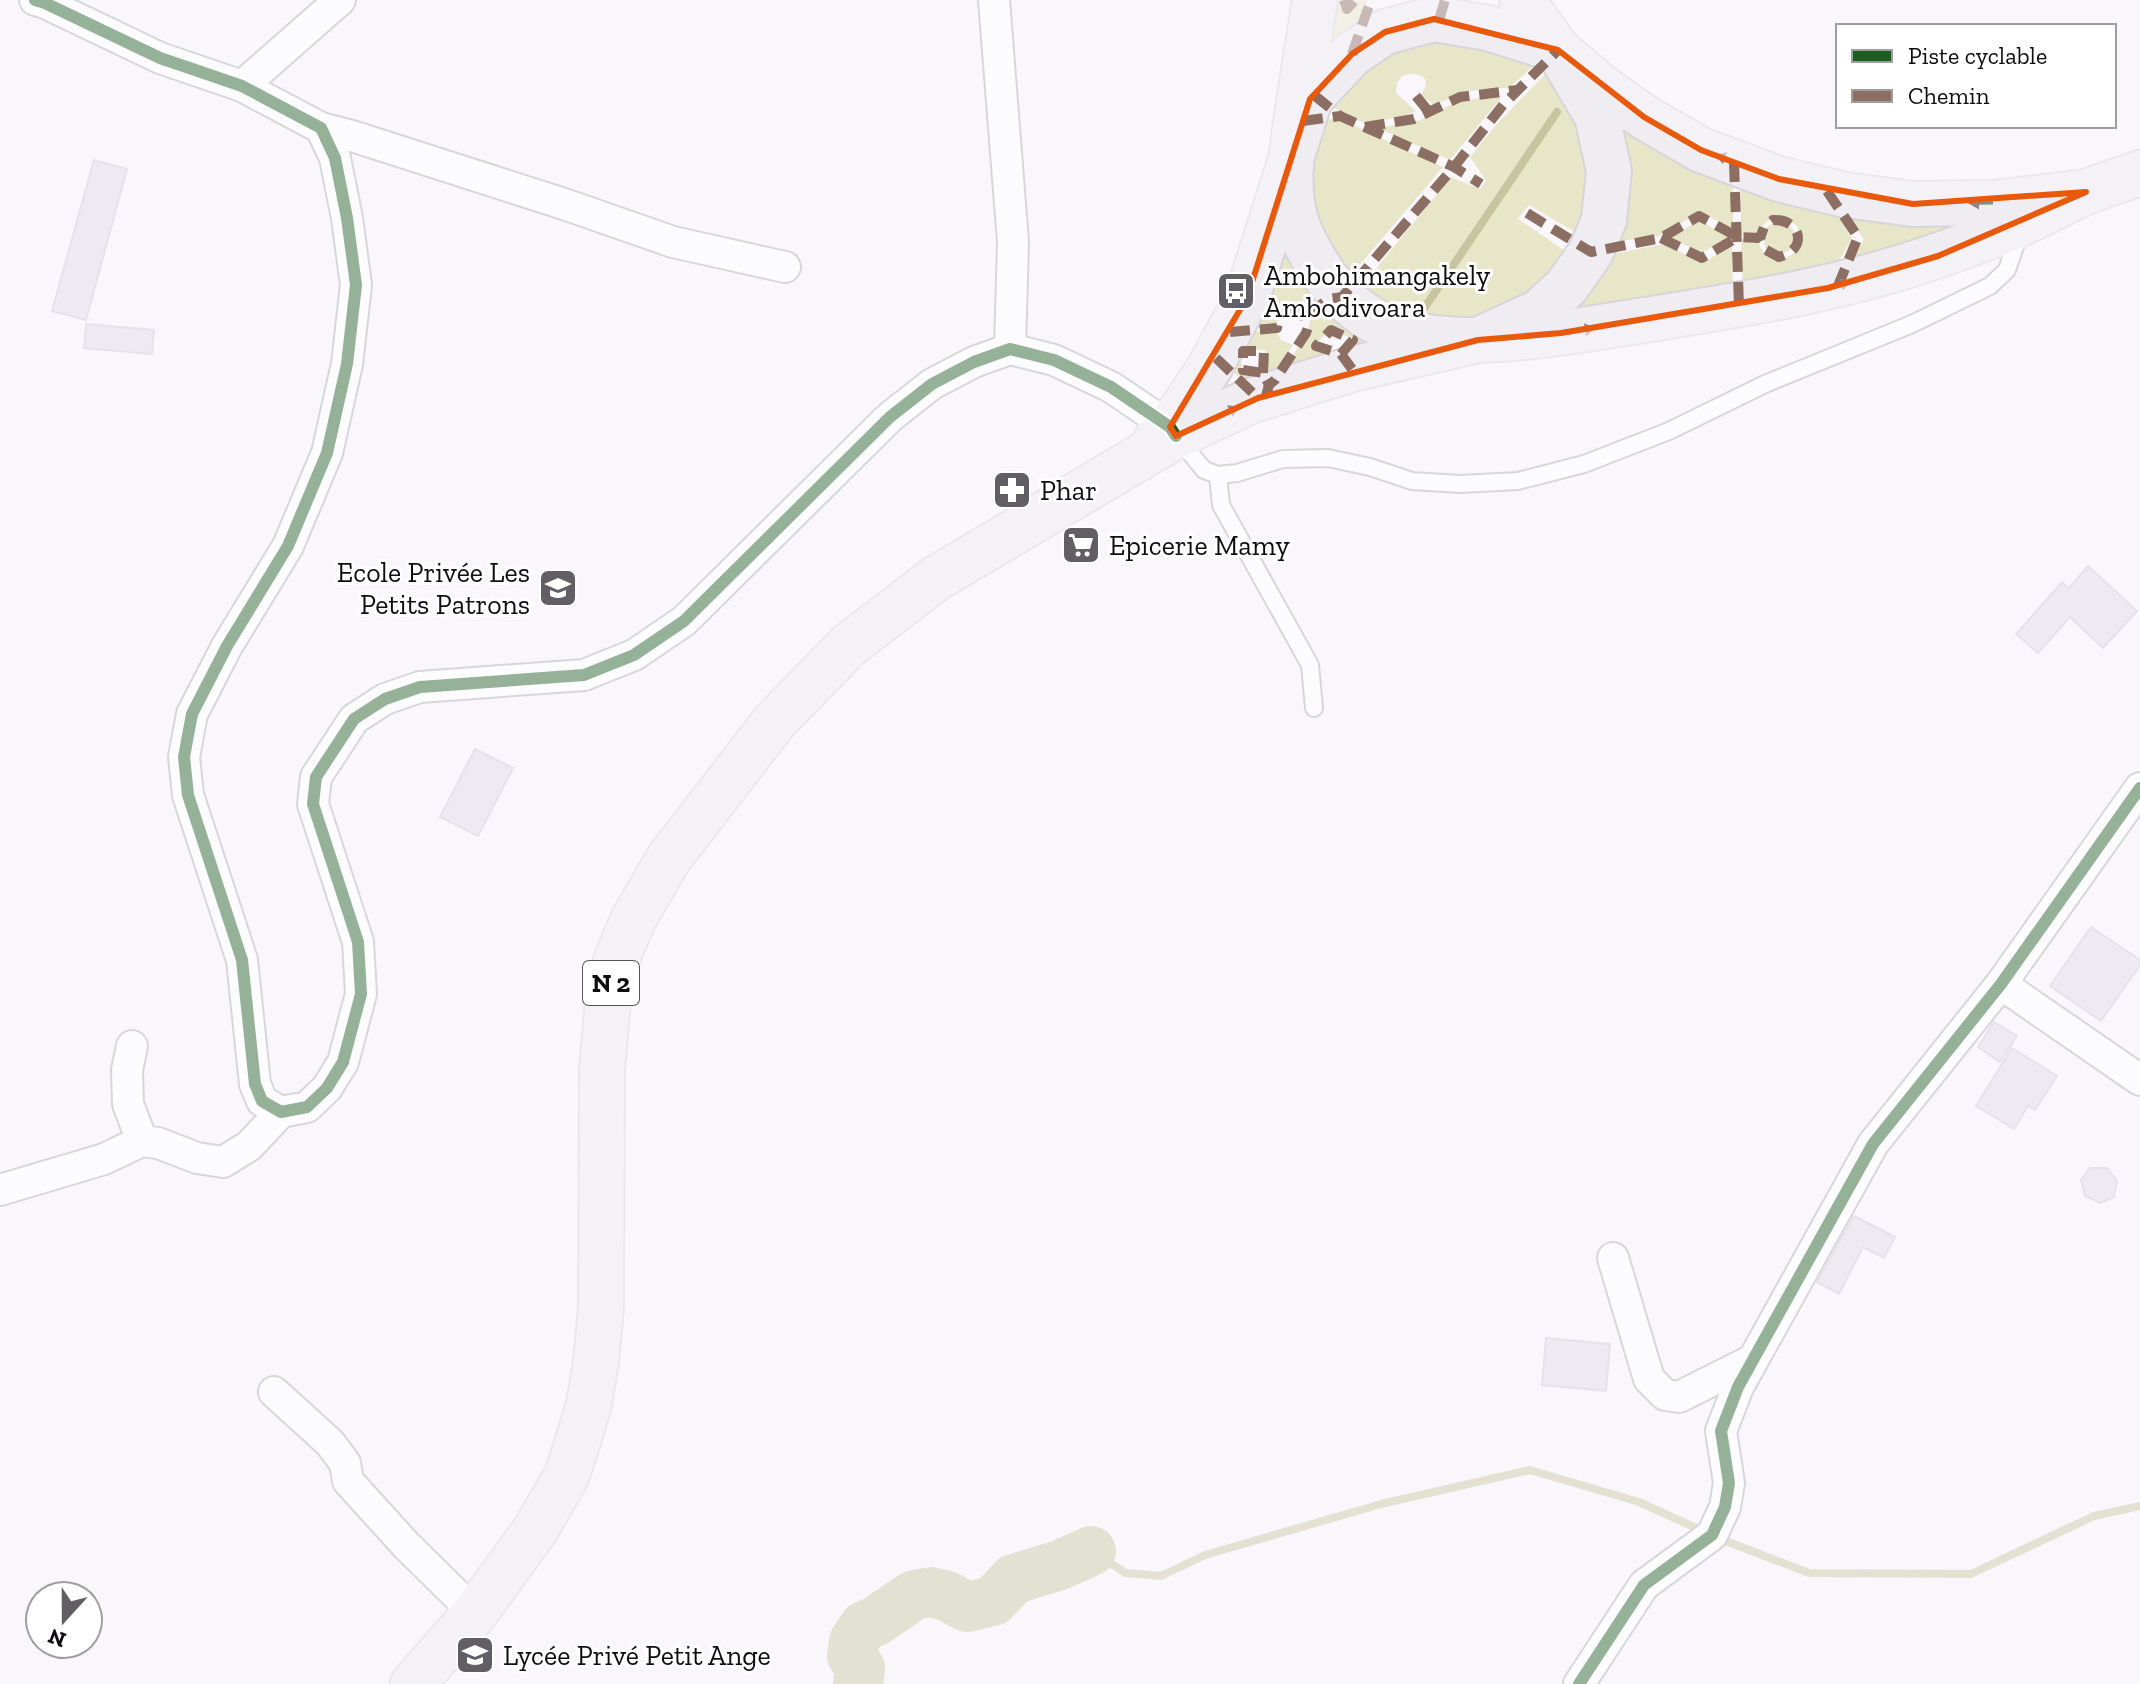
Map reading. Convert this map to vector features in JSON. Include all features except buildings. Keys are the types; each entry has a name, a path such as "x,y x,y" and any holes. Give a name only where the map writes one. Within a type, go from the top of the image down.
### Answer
{"main road":[{"path":"1315,0 1292,153 1292,207 1300,231 1329,282 1351,306 1383,325 1417,335 1478,340 1539,312 1567,286 1591,252 1604,220 1609,171 1597,116 1558,50 1522,0"},
{"path":"1173,432 1247,298 1310,99 1352,54 1385,32 1434,19 1488,28 1558,50 1604,89 1644,117 1701,150 1779,179 1845,195 1913,204 1993,203 2086,192"},
{"path":"1173,432 1258,398 1352,369 1478,340 1561,333 1739,306 1828,288 1938,256 2023,223 2086,192 2140,173"},
{"name":"N 2","path":"413,1684 475,1613 536,1529 567,1475 589,1404 601,1307 602,1069 609,989 616,961 633,920 669,858 775,721 848,646 935,579 1134,461 1173,432"}],"street":[{"path":"35,0 160,58 242,86 321,128 567,205 673,242 785,267"},
{"path":"242,86 340,0"},
{"path":"994,0 1013,242 1010,349"},
{"path":"281,1112 262,1101 255,1084 242,960 188,795 184,757 192,714 227,646 294,533 327,453 347,364 356,285 335,158 321,128"},
{"path":"0,1190 104,1159 142,1141 158,1143 197,1158 223,1162 249,1146 281,1112 307,1107 327,1088 343,1062 361,994 358,942 313,804 316,777 354,719 385,699 420,687 584,675 634,655 684,621 890,417 932,384 974,362 1010,349 1054,360 1111,387 1173,432"},
{"path":"1579,1684 1644,1585 1712,1535 1725,1507 1729,1483 1721,1431 1738,1387 1873,1144 2130,825 2140,788"},
{"path":"2001,984 2140,1080"},
{"path":"132,1046 127,1070 128,1104 142,1141"},
{"path":"1613,1258 1649,1379 1665,1395 1679,1397 1751,1361"},
{"path":"274,1392 330,1443 345,1463 348,1481 406,1545 475,1613"}],"lane":[{"path":"1173,432 1204,470 1218,475 1237,473 1283,459 1328,458 1370,467 1412,481 1460,484 1518,481 1584,464 1669,431 1765,384 1912,324 1990,286 2007,270 2023,223"},
{"path":"1218,475 1221,505 1310,665 1314,708"}],"highlighted area":[{"path":"1434,19 1558,50 1644,117 1701,150 1779,179 1913,204 2086,192 1938,256 1828,288 1561,333 1478,340 1258,398 1176,436 1170,427 1247,298 1310,99 1352,54 1385,32"}],"shaded area":[{"path":"1327,0 1343,0 1346,12 1356,0 1368,0 1354,35 1314,74"},
{"path":"1429,35 1538,62 1509,88 1481,89 1434,105 1421,95 1426,80 1415,74 1402,76 1396,93 1416,111 1391,119 1360,121 1329,104 1349,72"},
{"path":"1549,70 1591,142 1585,238 1529,205 1518,219 1573,256 1565,270 1493,316 1435,324 1357,292 1451,177 1480,189 1486,181 1470,157"},
{"path":"1488,96 1501,98 1450,160 1378,128 1421,120 1454,103"},
{"path":"1612,110 1733,179 1733,229 1700,212 1659,236 1612,242"},
{"path":"1338,118 1443,167 1346,281 1306,215 1318,121"},
{"path":"1741,181 1834,209 1852,238 1834,270 1743,288 1741,239 1758,241 1763,251 1779,258 1794,253 1800,236 1796,225 1778,218 1769,220 1758,236 1741,235"},
{"path":"1841,209 1978,222 1850,264 1864,239"},
{"path":"1699,220 1728,237 1702,253 1670,238"},
{"path":"1779,222 1790,227 1795,238 1790,249 1779,254 1768,249 1763,238 1768,227"},
{"path":"1279,235 1326,298 1305,314 1286,312 1276,327 1245,329"},
{"path":"1664,244 1703,263 1732,245 1733,291 1560,316 1607,255"},
{"path":"1330,302 1402,346 1342,354 1355,340 1331,329 1314,346 1341,356 1280,378 1307,337 1310,320"},
{"path":"1275,330 1281,340 1293,345 1269,382 1265,372 1266,350 1241,350 1242,370 1263,375 1252,388 1226,366 1242,333"}],"waterway":[{"path":"1425,307 1557,112"},
{"path":"1091,1551 1126,1573 1161,1576 1205,1555 1381,1504 1530,1470 1639,1502 1705,1532"},
{"path":"1718,1538 1809,1573 1971,1574 2094,1516 2140,1506"},
{"path":"858,1684 860,1668 852,1656 854,1641 864,1626 914,1595 931,1592 947,1596 967,1607 993,1601 1014,1579 1060,1565 1091,1551"}],"marked path":[{"path":"1344,0 1347,9 1355,0"},
{"path":"1352,54 1371,0"},
{"path":"1439,20 1445,0"},
{"path":"1230,332 1277,328 1286,313 1305,318 1328,299 1342,297 1503,105 1558,50"},
{"path":"1365,127 1414,119 1460,97 1518,90"},
{"path":"1314,95 1340,116 1454,167 1481,184"},
{"path":"1416,96 1429,112"},
{"path":"1303,121 1340,116"},
{"path":"1734,162 1739,306"},
{"path":"1827,191 1858,237 1838,286"},
{"path":"1527,213 1591,252 1661,238 1699,216 1738,237 1760,238 1766,250 1779,257 1794,248 1798,236 1790,224 1773,220 1764,227 1760,238"},
{"path":"1661,238 1702,258 1738,237"},
{"path":"1266,396 1269,385 1306,333 1305,318"},
{"path":"1341,354 1353,340 1331,330 1316,346 1341,354 1352,369"},
{"path":"1263,373 1264,351 1243,351 1243,370 1263,373 1269,385"},
{"path":"1216,358 1258,398"}],"cycle path":[{"path":"35,0 160,58 242,86 321,128 335,158 356,285 347,364 327,453 288,546 227,646 192,714 184,757 188,795 242,960 255,1084 262,1101 281,1112 307,1107 327,1088 343,1062 361,994 358,942 313,804 316,777 354,719 385,699 420,687 584,675 634,655 684,621 890,417 932,384 974,362 1010,349 1054,360 1111,387 1170,427 1176,436"},
{"path":"1579,1684 1644,1585 1712,1535 1725,1507 1729,1483 1721,1431 1738,1387 1873,1144 2001,984 2140,788"}],"place":[{"name":"Ambohimangakely Ambodivoara","path":"1236,291"},
{"name":"Phar","path":"1012,490"},
{"name":"Epicerie Mamy","path":"1081,545"},
{"name":"Ecole Privée Les Petits Patrons","path":"558,588"},
{"name":"Lycée Privé Petit Ange","path":"475,1655"}]}
